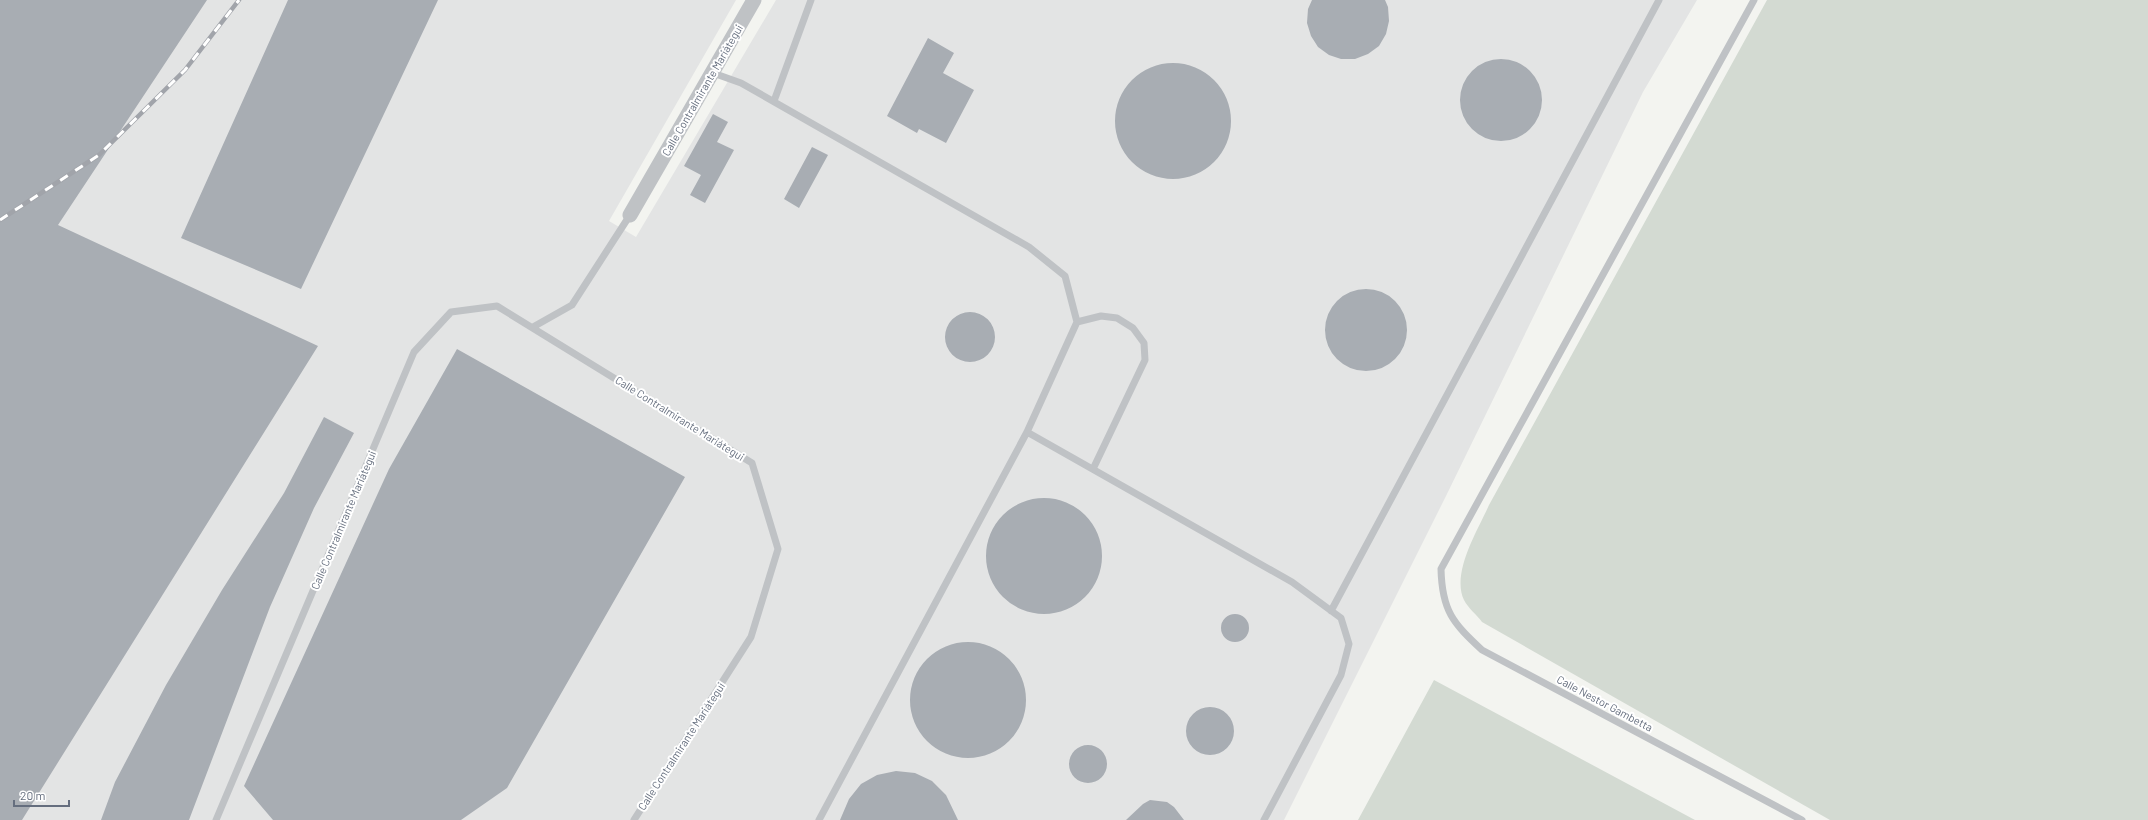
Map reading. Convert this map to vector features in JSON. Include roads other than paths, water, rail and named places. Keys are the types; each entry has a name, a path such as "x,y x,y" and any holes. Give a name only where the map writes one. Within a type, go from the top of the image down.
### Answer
{"street":[{"name":"Calle Contralmirante Mariátegui","path":"630,215 754,0"}],"lane":[{"path":"774,101 811,0"},
{"path":"1331,611 1660,0"},
{"name":"Calle Nestor Gambetta","path":"1754,0 1441,569 1444,598 1449,614 1461,630 1482,650 1802,820"},
{"path":"713,73 741,83 774,101 1030,247 1065,276 1077,322 1027,432 819,820"},
{"name":"Calle Contralmirante Mariátegui","path":"533,327 572,305 630,215"},
{"name":"Calle Contralmirante Mariátegui","path":"216,820 414,352 451,312 497,306 752,463 778,549 751,637 634,820"},
{"path":"1077,322 1101,316 1117,318 1133,328 1144,343 1145,360 1093,469"},
{"path":"1027,432 1292,582 1341,618 1350,644 1341,675 1264,820"}],"railway":[{"path":"0,220 99,155 185,70 239,0"}]}
